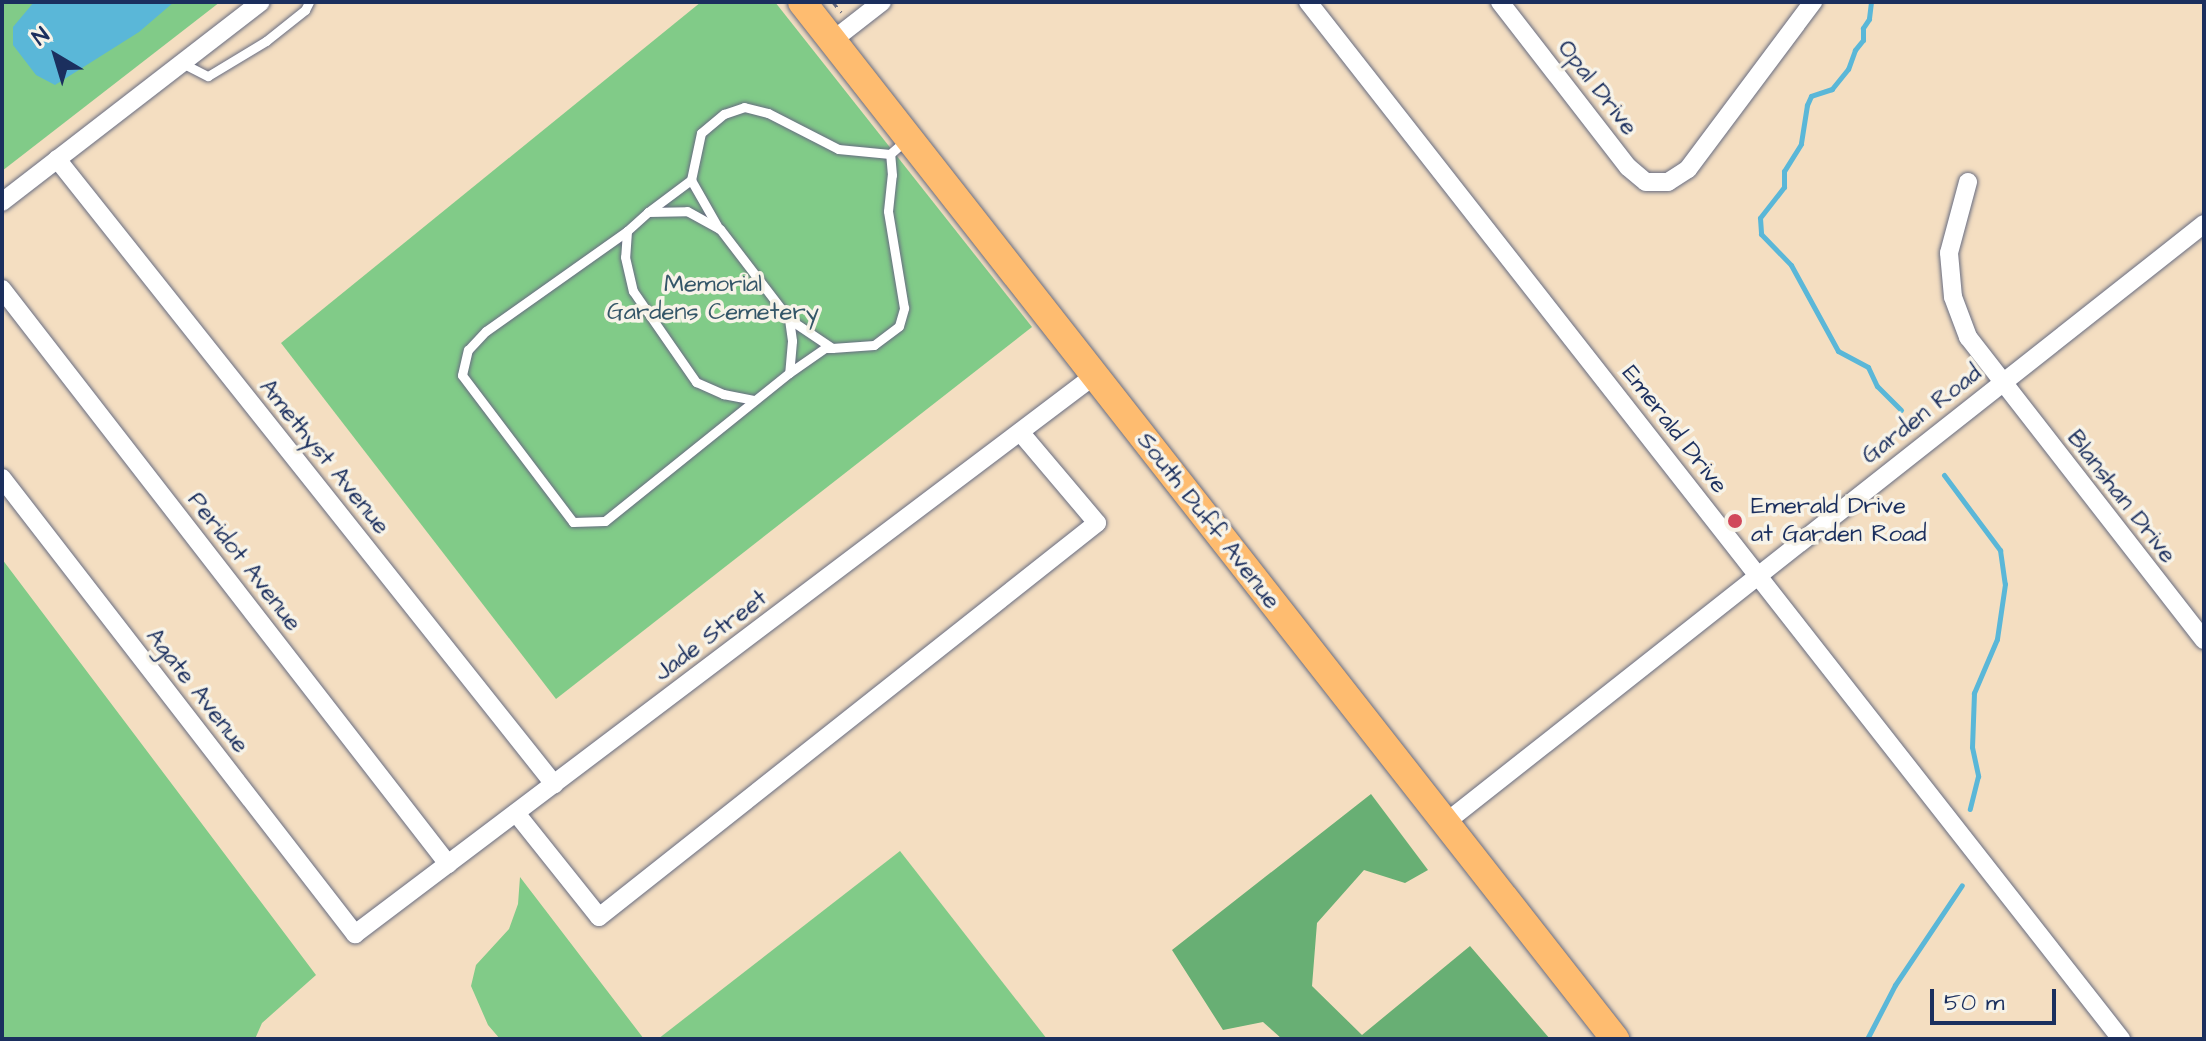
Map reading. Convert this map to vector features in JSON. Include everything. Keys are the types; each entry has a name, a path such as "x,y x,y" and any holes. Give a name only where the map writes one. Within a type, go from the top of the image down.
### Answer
{"main road":[{"name":"South Duff Avenue","path":"802,2 833,40 899,146 1095,375 1615,1039"}],"street":[{"path":"2,202 261,2"},
{"path":"833,40 882,2"},
{"name":"Emerald Drive","path":"1308,2 2121,1039"},
{"name":"Opal Drive","path":"1500,2 1628,167 1646,182 1668,182 1688,169 1813,2"},
{"name":"Amethyst Avenue","path":"57,159 554,784"},
{"name":"Blanshan Drive","path":"1968,182 1949,253 1953,297 1968,337 2204,640"},
{"name":"Garden Road","path":"1445,823 2204,224"},
{"name":"Peridot Avenue","path":"2,289 448,864"},
{"name":"Jade Street","path":"355,934 1095,375"},
{"path":"516,813 599,917 1097,523 1020,432"},
{"name":"Agate Avenue","path":"2,478 355,934"}],"lane":[{"path":"182,63 208,76 266,41 305,10 309,2"},
{"path":"744,107 782,119 838,149 899,146 888,211 904,308 899,326 874,345 825,348 753,400 605,521 573,522 462,375 468,350 486,331 627,231 691,180 701,133 724,114 744,107"},
{"path":"691,180 720,229 789,319 832,348"},
{"path":"648,212 687,211 720,229"},
{"path":"627,231 625,257 633,291 688,372 696,382 709,388 753,400"},
{"path":"789,319 792,341 789,373"}],"path":[{"path":"833,2 841,12"}],"green space":[{"path":"2,2 220,2 2,171"},
{"name":"Memorial Gardens Cemetery","path":"701,2 775,2 1032,327 556,699 281,343"},
{"path":"2,559 316,975 262,1023 255,1039 2,1039"},
{"path":"1371,794 1428,870 1405,883 1364,870 1317,923 1312,986 1362,1035 1470,946 1550,1039 1282,1039 1263,1022 1223,1030 1172,950"},
{"path":"900,851 1047,1039 658,1039"},
{"path":"520,877 644,1039 500,1039 488,1025 471,986 476,965 509,929 518,904"}],"water":[{"path":"34,2 174,2 139,32 55,85 36,75 13,45 13,27"}],"waterway":[{"path":"1871,2 1869,19 1863,28 1863,40 1855,50 1848,69 1832,89 1811,96 1801,144 1784,171 1784,187 1760,218 1761,234 1791,265 1838,351 1868,367 1877,386 1901,410"},
{"path":"1944,475 2000,550 2005,584 1997,639 1974,693 1972,747 1978,776 1970,809"},
{"path":"1867,1039 1895,985 1962,885"}],"place":[{"name":"Emerald Drive at Garden Road","path":"1735,521"}]}
